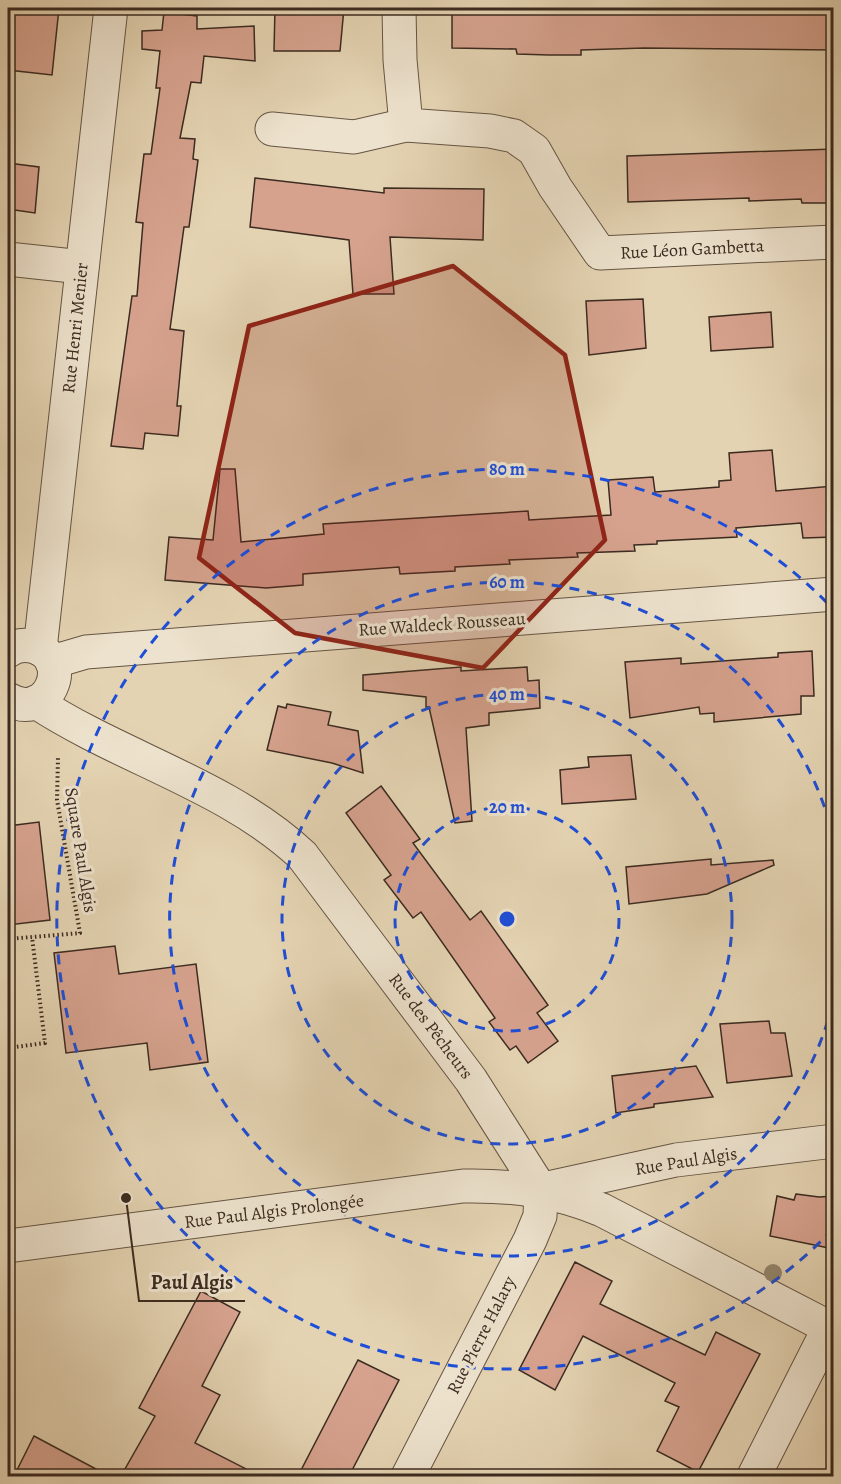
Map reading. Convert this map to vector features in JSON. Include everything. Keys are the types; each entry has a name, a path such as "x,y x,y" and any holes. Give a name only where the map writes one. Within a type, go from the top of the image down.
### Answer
{"street":[{"name":"Rue Henri Menier","path":"22,700 51,689 54,680 46,656 82,267 111,8"},
{"path":"272,129 354,137 406,125 400,60 399,8"},
{"name":"Rue Léon Gambetta","path":"406,125 490,131 514,136 534,150 600,253 834,242"},
{"path":"8,259 82,267"},
{"name":"Rue Waldeck Rousseau","path":"8,651 22,645 46,656 834,594"},
{"name":"Rue des Pêcheurs","path":"22,700 235,806 276,831 302,855 471,1080 541,1190"},
{"name":"Rue Paul Algis","path":"541,1190 676,1160 834,1141"},
{"name":"Rue Paul Algis Prolongée","path":"8,1246 463,1186 501,1185 541,1190"},
{"path":"541,1190 602,1210 831,1329 754,1476"},
{"name":"Rue Pierre Halary","path":"408,1476 530,1240 540,1215 541,1190"}],"path":[{"name":"Square Paul Algis","path":"8,939 80,933 57,800 57,760 73,726"},
{"path":"8,1048 45,1043 32,937"}],"highlighted area":[{"path":"453,266 565,355 605,540 483,668 295,633 199,558 249,326"}],"building":[{"path":"14,8 59,8 52,75 8,70"},
{"path":"275,8 344,8 340,51 274,51"},
{"path":"452,8 834,8 834,50 644,48 581,50 581,55 549,55 517,54 516,49 452,48"},
{"path":"164,12 197,16 197,29 254,26 255,61 204,56 201,83 191,82 180,138 195,139 193,159 198,160 189,227 184,227 170,329 184,331 177,406 181,406 178,436 145,433 143,449 111,446 132,296 137,296 143,223 136,222 144,154 151,154 160,88 156,88 160,51 142,49 142,31 162,30"},
{"path":"834,149 834,197 829,197 829,203 802,203 801,199 749,201 749,198 628,202 627,156"},
{"path":"8,163 39,167 35,213 8,209"},
{"path":"255,178 384,193 384,188 484,189 483,240 390,237 394,294 353,294 349,240 250,227"},
{"path":"643,299 646,348 589,355 586,301"},
{"path":"771,312 773,347 711,351 709,317"},
{"path":"772,450 776,491 834,486 834,537 803,538 801,523 736,528 737,537 657,541 657,544 634,545 635,551 577,553 578,557 509,560 510,564 455,567 455,571 400,574 399,567 303,574 303,585 266,588 165,580 169,537 213,540 220,469 235,469 241,542 324,534 323,524 528,511 529,520 611,515 608,480 653,477 655,492 719,487 719,481 731,480 729,453"},
{"path":"812,651 814,696 801,696 801,714 714,722 714,713 700,714 699,707 630,718 625,662 681,658 681,664 778,657 778,653"},
{"path":"461,667 461,671 527,667 528,681 539,680 540,708 489,713 489,725 466,728 472,821 455,823 429,707 426,707 426,697 363,690 363,675"},
{"path":"287,704 331,712 328,725 358,731 363,773 332,763 267,750 278,706 286,708"},
{"path":"631,755 636,799 562,804 560,770 589,767 588,757"},
{"path":"381,786 420,839 413,843 470,920 481,911 548,1005 537,1013 558,1041 528,1063 516,1046 510,1050 489,1022 495,1018 421,912 413,918 384,880 391,875 346,813"},
{"path":"39,822 50,920 8,925 8,826"},
{"path":"711,859 711,865 773,860 774,865 707,894 629,904 626,867"},
{"path":"115,946 119,974 196,964 208,1062 150,1070 147,1043 66,1053 54,953"},
{"path":"769,1021 771,1033 785,1033 792,1076 727,1083 720,1024"},
{"path":"696,1066 713,1097 654,1104 654,1107 616,1113 612,1076"},
{"path":"796,1194 834,1196 834,1249 770,1236 777,1196 794,1200"},
{"path":"575,1262 612,1281 600,1304 705,1355 716,1332 760,1354 698,1472 657,1451 679,1407 665,1401 675,1383 583,1336 555,1390 519,1370"},
{"path":"201,1291 240,1312 202,1386 220,1395 195,1443 260,1476 121,1476 155,1416 139,1408"},
{"path":"358,1360 399,1380 349,1476 298,1476"},
{"path":"34,1436 109,1476 14,1476"}],"place":[{"name":"Paul Algis","path":"126,1198"}]}
